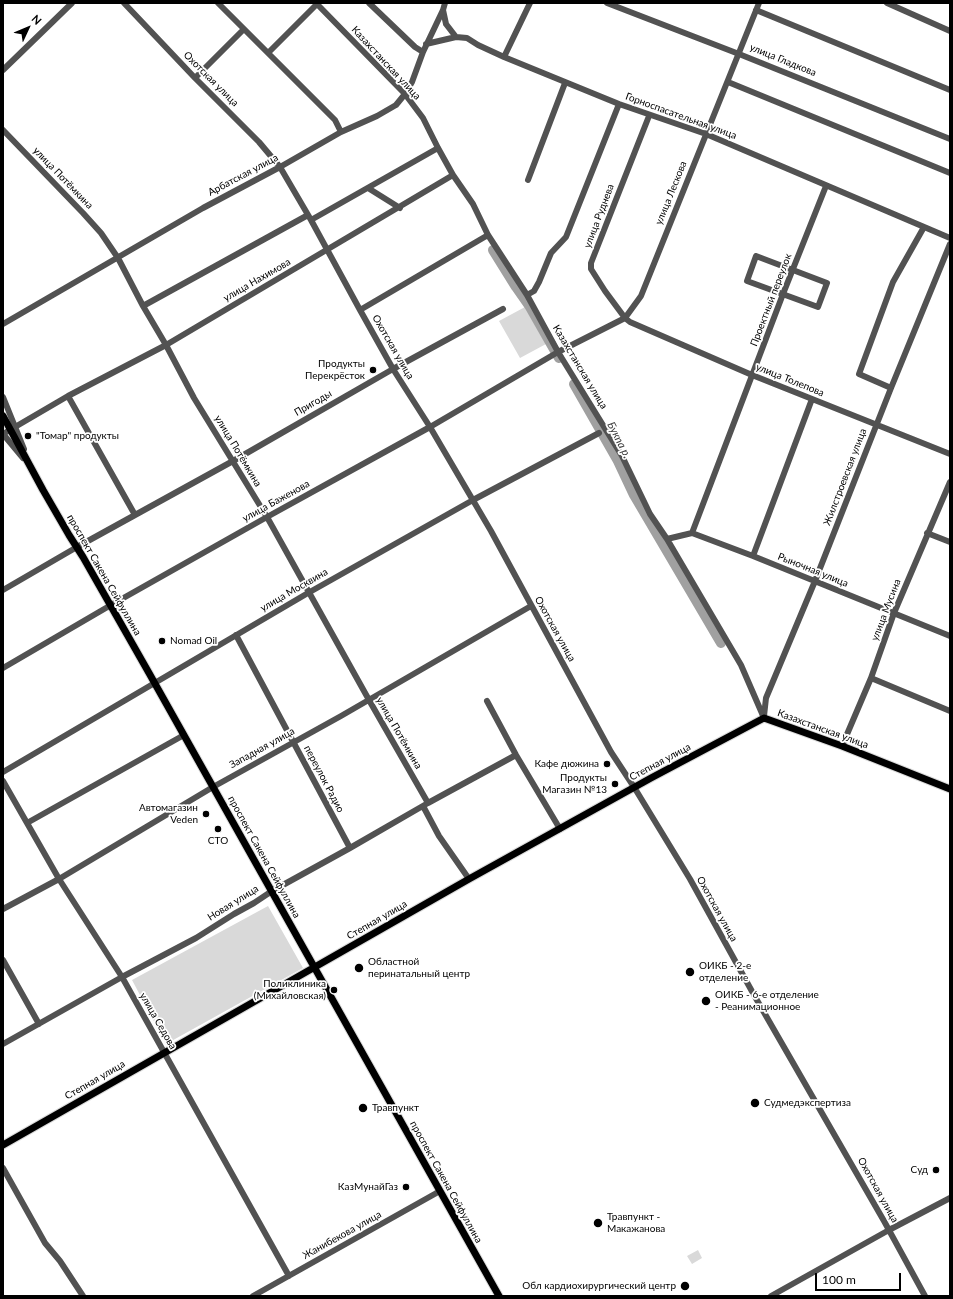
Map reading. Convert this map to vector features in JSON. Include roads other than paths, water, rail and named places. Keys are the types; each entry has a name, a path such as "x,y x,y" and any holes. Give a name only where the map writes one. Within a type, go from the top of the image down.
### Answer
{"main road":[{"name":"проспект Сакена Сейфуллина","path":"3,416 13,428 30,466 111,605 499,1296"},
{"name":"Казахстанская улица","path":"764,718 842,746 950,789"},
{"name":"Степная улица","path":"3,1145 469,879 634,787 764,718"}],"street":[{"path":"3,70 72,3"},
{"name":"Охотская улица","path":"124,3 195,78 259,142 280,167 328,249 393,369 430,427 473,500 611,752 690,879 925,1296"},
{"path":"219,3 335,120 341,132"},
{"path":"369,3 415,47 423,52"},
{"name":"Арбатская улица","path":"3,324 203,208 280,167 341,132 396,105 412,82 426,44 445,3"},
{"path":"504,57 530,3"},
{"name":"улица Гладкова","path":"607,3 739,54 950,139"},
{"name":"улица Лескова","path":"558,352 625,318 641,296 759,3"},
{"path":"887,3 950,31"},
{"path":"268,53 316,4"},
{"name":"Казахстанская улица","path":"316,4 405,94 423,118 453,175 473,204 488,235 527,295 558,352 622,456 650,514 667,539 741,666 764,718"},
{"path":"426,44 456,37 446,24 443,10"},
{"path":"756,10 950,90"},
{"path":"195,78 244,29"},
{"name":"Горноспасательная улица","path":"456,37 467,38 478,45 504,57 649,116 706,134 950,238"},
{"path":"728,82 950,173"},
{"path":"528,180 565,83"},
{"path":"527,295 534,291 551,253 566,237 619,104"},
{"name":"улица Руднева","path":"625,318 591,269 591,263 649,116"},
{"name":"улица Потёмкина","path":"3,130 101,233 118,258 194,398 266,517 369,700 426,805 439,836 469,879"},
{"path":"143,306 310,217 368,188 438,148"},
{"name":"улица Нахимова","path":"3,434 68,396 166,345 400,208 453,175"},
{"name":"Проектный переулок","path":"692,533 783,294 826,186"},
{"path":"368,188 400,208"},
{"path":"891,388 859,374 893,282 924,227"},
{"path":"360,310 488,235"},
{"name":"Жилстроевская улица","path":"764,718 766,698 815,581 876,425 950,244"},
{"path":"756,256 827,282 818,307 783,294 747,281 756,256"},
{"name":"Пригоды","path":"3,590 393,369 503,309"},
{"name":"улица Толепова","path":"625,318 630,322 752,375 950,454"},
{"name":"улица Баженова","path":"3,668 266,517 430,427 558,352"},
{"path":"68,396 135,515"},
{"path":"3,397 13,428"},
{"path":"753,556 812,399"},
{"path":"3,434 30,466"},
{"name":"улица Москвина","path":"3,772 308,593 473,500 599,434"},
{"name":"улица Мусина","path":"842,746 871,678 894,613 950,482"},
{"path":"667,539 692,533"},
{"name":"Рыночная улица","path":"692,533 753,556 950,636"},
{"path":"927,533 950,542"},
{"name":"Западная улица","path":"3,909 59,879 213,787 369,700 531,606"},
{"name":"переулок Радио","path":"236,635 350,848"},
{"path":"871,678 950,711"},
{"path":"487,701 516,755 560,829"},
{"path":"27,823 184,735"},
{"name":"Новая улица","path":"3,1044 122,977 196,938 272,891 516,755"},
{"name":"улица Седова","path":"3,781 59,879 122,977 289,1276"},
{"path":"3,960 39,1024"},
{"path":"3,1168 45,1243 60,1261 84,1296"},
{"name":"Жанибекова улица","path":"253,1296 440,1191"},
{"path":"771,1296 889,1230 950,1198"}],"waterway":[{"name":"Букпа р.","path":"493,250 530,307 559,358"},
{"name":"Букпа р.","path":"574,384 618,461 634,495 721,643"}],"place":[{"name":"Продукты Перекрёсток","path":"373,370"},
{"name":"\"Томар\" продукты","path":"28,436"},
{"name":"Nomad Oil","path":"162,641"},
{"name":"Кафе дюжина","path":"607,764"},
{"name":"Продукты Магазин №13","path":"615,784"},
{"name":"Автомагазин Veden","path":"206,814"},
{"name":"СТО","path":"218,829"},
{"name":"Областной перинатальный центр","path":"359,968"},
{"name":"ОИКБ - 2-е отделение","path":"690,972"},
{"name":"Поликлиника (Михайловская)","path":"334,990"},
{"name":"ОИКБ - 6-е отделение - Реанимационное","path":"706,1001"},
{"name":"Судмедэкспертиза","path":"755,1103"},
{"name":"Травпункт","path":"363,1108"},
{"name":"Суд","path":"936,1170"},
{"name":"КазМунайГаз","path":"406,1187"},
{"name":"Травпункт - Макажанова","path":"598,1223"},
{"name":"Обл кардиохирургический центр","path":"685,1286"}]}
